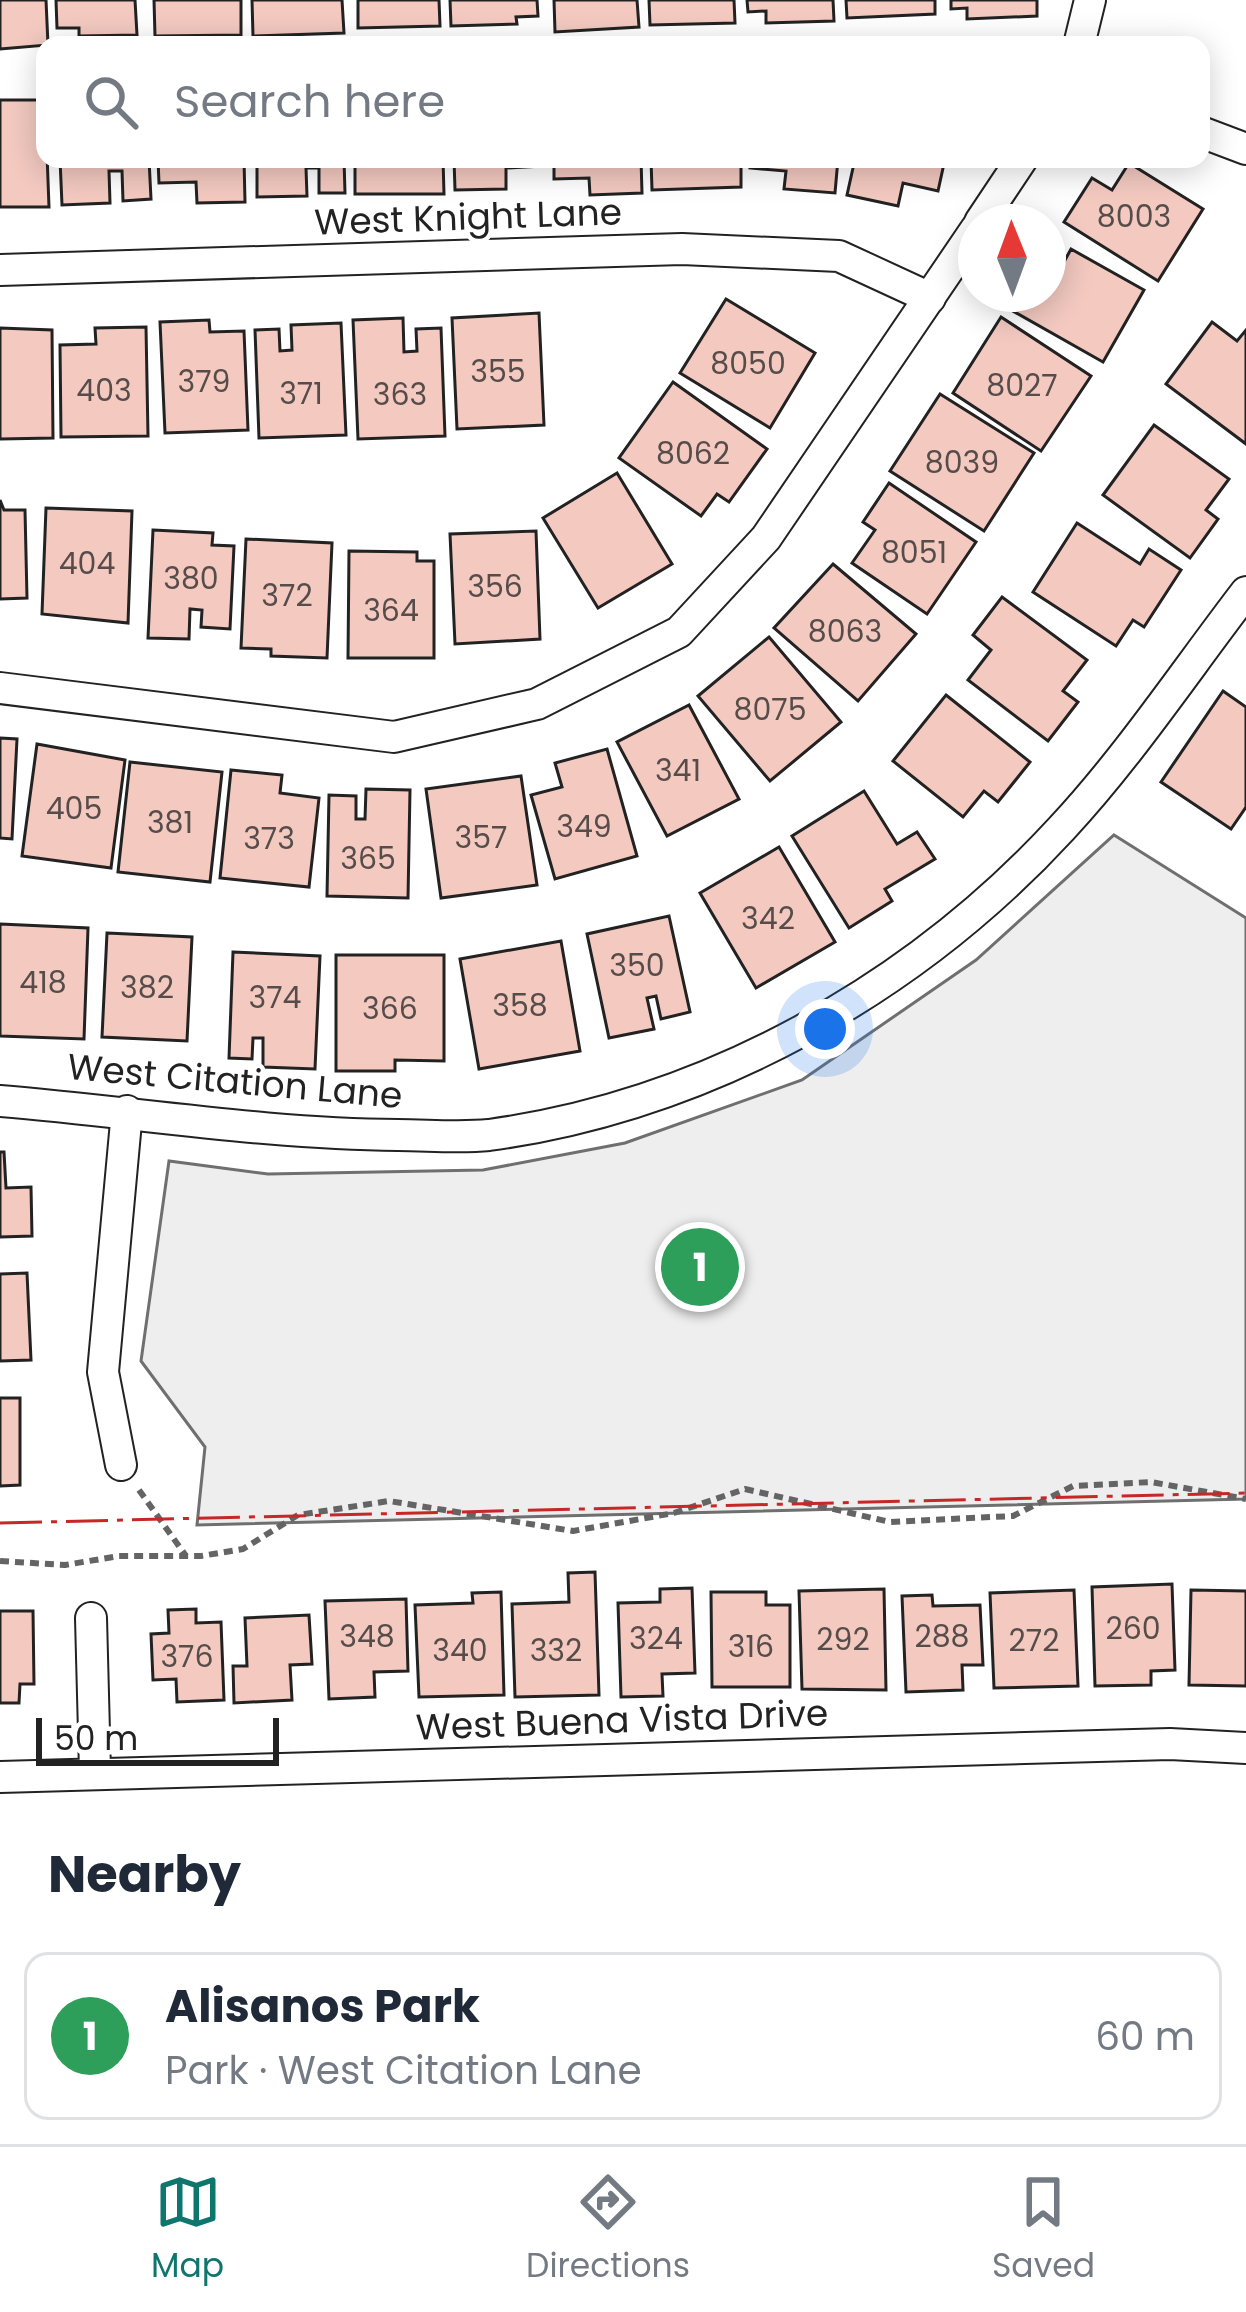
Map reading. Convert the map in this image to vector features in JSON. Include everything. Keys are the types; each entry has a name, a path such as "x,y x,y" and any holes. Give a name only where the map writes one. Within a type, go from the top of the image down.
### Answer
{"street":[{"path":"1081,36 1090,0"},
{"path":"1210,135 1246,149"},
{"path":"992,204 1016,168"},
{"name":"West Knight Lane","path":"0,270 682,249 839,256 930,298"},
{"path":"0,688 394,737 537,704 679,632 766,538 958,255"},
{"name":"West Citation Lane","path":"0,1101 317,1134 487,1135 652,1098 806,1030 884,984 1064,826 1241,609"},
{"path":"122,1465 103,1372 127,1111"},
{"path":"91,1618 95,1771"},
{"name":"West Buena Vista Drive","path":"0,1777 95,1771 292,1782 1170,1744 1246,1748"}],"path":[{"path":"122,1465 186,1556"},
{"path":"0,1562 65,1565 119,1556 243,1550 298,1515 389,1501 574,1531 674,1513 745,1489 890,1522 1013,1516 1073,1486 1151,1482 1246,1499"}],"shaded area":[{"path":"1114,835 1246,918 1246,1499 197,1525 205,1447 141,1361 169,1161 268,1174 483,1170 625,1143 802,1080 976,960"}],"building":[{"path":"0,0 46,0 48,36 36,36 36,46 0,49"},
{"path":"56,0 135,0 137,35 79,36 79,28 57,28"},
{"path":"154,0 241,0 241,35 155,36"},
{"path":"252,0 342,0 344,33 253,36"},
{"path":"358,0 439,0 440,26 358,28"},
{"path":"450,0 537,0 538,16 516,17 517,24 451,26"},
{"path":"554,0 637,0 639,27 555,32"},
{"path":"649,0 734,0 735,23 650,25"},
{"path":"747,0 833,0 834,21 766,23 766,11 748,12"},
{"path":"846,0 935,0 935,14 847,18"},
{"path":"951,0 1037,0 1037,16 967,19 967,8 951,9"},
{"path":"0,100 36,100 36,168 48,168 49,207 0,207"},
{"path":"60,168 149,168 151,199 123,201 122,171 109,171 110,203 62,205"},
{"path":"158,168 244,168 245,202 197,203 196,182 159,183"},
{"path":"257,168 306,168 307,196 257,197"},
{"path":"319,168 344,168 345,193 319,193"},
{"path":"355,168 443,168 444,194 355,194"},
{"path":"454,168 506,168 506,189 455,190"},
{"path":"554,168 641,168 642,193 590,195 589,178 554,179"},
{"path":"651,168 741,168 741,187 652,190"},
{"path":"750,168 837,168 835,193 784,189 786,171"},
{"path":"853,168 943,168 938,191 903,183 898,206 847,195"},
{"path":"1126,168 1137,168 1203,209 1158,281 1066,223 1092,178 1112,190"},
{"path":"1071,249 1144,290 1103,362 1015,312 1066,312 1066,258"},
{"path":"726,299 815,353 770,428 680,373"},
{"path":"539,313 544,425 457,429 452,318"},
{"path":"1001,317 1091,376 1041,451 953,393"},
{"path":"403,318 404,352 417,351 416,329 441,328 445,436 358,439 353,320"},
{"path":"209,320 210,332 244,331 248,430 165,433 160,322"},
{"path":"1212,322 1237,341 1246,330 1246,444 1166,384"},
{"path":"341,323 346,435 259,438 255,330 279,329 280,351 292,350 291,325"},
{"path":"146,327 148,436 61,437 60,345 96,344 95,328"},
{"path":"0,328 52,330 53,438 0,439"},
{"path":"673,382 767,449 729,502 717,494 701,516 619,458"},
{"path":"940,394 1034,453 984,531 890,471"},
{"path":"1154,425 1229,479 1206,510 1218,519 1190,558 1103,495"},
{"path":"617,473 672,564 598,608 543,518"},
{"path":"889,483 976,542 927,614 852,563 875,530 863,522"},
{"path":"0,500 4,510 25,510 27,598 0,599"},
{"path":"46,508 132,511 128,623 42,614"},
{"path":"1077,523 1140,564 1149,549 1181,570 1144,627 1133,620 1116,646 1033,592"},
{"path":"153,530 213,533 212,545 234,546 230,629 201,627 202,610 190,609 189,639 148,638"},
{"path":"536,531 540,639 455,644 450,534"},
{"path":"246,539 332,543 327,658 271,656 271,649 241,648"},
{"path":"349,551 417,552 417,561 434,561 434,658 348,658"},
{"path":"833,564 916,634 858,701 774,628"},
{"path":"1002,597 1087,660 1063,691 1078,702 1048,741 968,680 991,650 973,635"},
{"path":"769,637 841,722 770,781 698,696"},
{"path":"1223,691 1246,707 1246,807 1231,829 1161,782"},
{"path":"946,695 1030,762 998,802 984,791 963,817 893,761"},
{"path":"689,705 739,799 667,836 617,742"},
{"path":"0,738 17,739 12,839 0,838"},
{"path":"37,744 125,760 111,868 22,856"},
{"path":"607,749 637,856 555,879 531,795 562,787 555,763"},
{"path":"130,762 222,772 210,882 118,872"},
{"path":"231,770 282,775 280,793 319,798 309,887 220,878"},
{"path":"521,776 537,885 441,898 426,789"},
{"path":"366,789 410,790 408,898 327,896 329,795 356,796 356,819 365,819"},
{"path":"864,791 897,844 917,832 935,859 885,889 892,901 849,928 792,836"},
{"path":"779,847 835,942 756,988 700,893"},
{"path":"669,916 690,1012 661,1019 656,996 647,998 654,1029 609,1038 587,934"},
{"path":"0,924 88,928 84,1039 0,1036"},
{"path":"107,933 192,937 187,1041 102,1037"},
{"path":"561,941 580,1051 479,1069 460,959"},
{"path":"233,952 320,956 315,1069 263,1067 263,1038 253,1038 252,1059 229,1058"},
{"path":"336,955 444,955 444,1061 395,1060 395,1071 336,1071"},
{"path":"0,1152 4,1152 6,1188 31,1187 32,1236 0,1237"},
{"path":"27,1273 31,1360 0,1361 0,1274"},
{"path":"0,1398 20,1398 20,1485 0,1486"},
{"path":"595,1572 599,1695 515,1697 512,1604 569,1602 568,1573"},
{"path":"1172,1584 1175,1670 1151,1671 1151,1685 1095,1686 1092,1587"},
{"path":"692,1588 695,1673 662,1674 663,1696 621,1697 618,1603 660,1602 660,1589"},
{"path":"884,1589 886,1690 802,1689 799,1591"},
{"path":"1074,1590 1078,1686 994,1688 990,1593"},
{"path":"1191,1590 1246,1591 1246,1686 1189,1685"},
{"path":"501,1592 504,1695 419,1697 415,1605 473,1603 472,1593"},
{"path":"711,1592 766,1592 766,1605 790,1605 790,1687 712,1687"},
{"path":"932,1595 933,1606 980,1605 983,1665 962,1665 963,1690 906,1692 902,1596"},
{"path":"406,1599 408,1671 374,1672 375,1697 329,1699 325,1601"},
{"path":"196,1609 196,1623 221,1622 224,1700 177,1702 176,1679 153,1680 151,1634 169,1633 168,1610"},
{"path":"0,1611 33,1611 34,1684 20,1684 19,1703 0,1703"},
{"path":"309,1615 312,1664 290,1665 292,1700 234,1703 233,1666 247,1666 245,1618"}],"power":[{"path":"0,1523 1246,1493"}],"place":[{"name":"Alisanos Park","path":"700,1267"}]}
